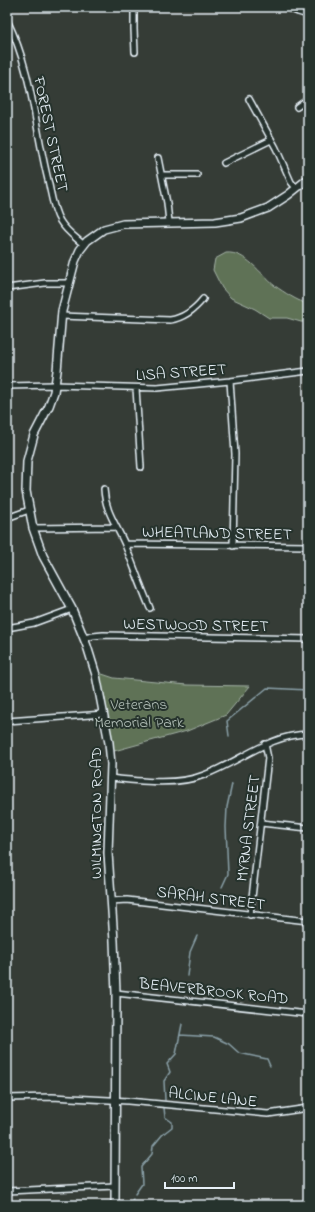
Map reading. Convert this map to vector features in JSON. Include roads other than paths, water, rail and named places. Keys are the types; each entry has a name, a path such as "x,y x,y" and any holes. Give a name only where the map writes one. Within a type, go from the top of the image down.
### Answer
{"main road":[{"path":"84,244 94,236 112,226 127,223 215,222 241,218 268,208 308,179"},
{"name":"WILMINGTON ROAD","path":"84,244 78,253 61,316 55,385 51,401 34,435 28,455 26,485 33,528 42,556 72,609 84,638 94,669 110,748 108,844 116,993 115,1205"}],"street":[{"path":"134,7 135,52"},
{"path":"287,7 296,12 308,15"},
{"name":"FOREST STREET","path":"7,20 19,47 31,88 42,154 57,216 66,229 84,244"},
{"path":"249,99 291,182 296,188"},
{"path":"297,107 308,99"},
{"path":"224,163 271,140"},
{"path":"158,158 168,208 169,222"},
{"path":"162,175 197,175"},
{"path":"7,288 45,283 69,283"},
{"path":"61,316 170,320 185,315 204,299"},
{"name":"LISA STREET","path":"7,386 55,385 164,388 230,382 308,371"},
{"path":"230,382 235,454 233,546"},
{"path":"136,388 141,467"},
{"path":"104,489 106,501 116,527 125,544 150,608"},
{"path":"7,518 29,510"},
{"path":"33,528 116,527"},
{"name":"WHEATLAND STREET","path":"125,544 308,546"},
{"path":"7,628 34,623 72,609"},
{"name":"WESTWOOD STREET","path":"84,638 103,635 308,639"},
{"path":"7,721 104,714"},
{"path":"110,778 156,781 193,779 216,770 265,744 289,736 308,734"},
{"name":"MYRNA STREET","path":"250,915 268,758 265,744"},
{"path":"261,823 308,828"},
{"name":"SARAH STREET","path":"111,901 127,900 308,921"},
{"name":"BEAVERBROOK ROAD","path":"116,993 308,1014"},
{"name":"ALCINE LANE","path":"7,1098 52,1097 116,1100 268,1114 308,1108"},
{"path":"7,1191 115,1186"}],"waterway":[{"path":"229,736 227,721 267,688 308,690"},
{"path":"222,887 228,874 226,827 227,807 232,784"},
{"path":"187,976 190,952 197,936"},
{"path":"165,1100 164,1081 170,1072 167,1064 176,1054 182,1024"},
{"path":"180,1035 214,1037 229,1044 239,1053 267,1059 270,1066"},
{"path":"135,1194 142,1184 141,1167 152,1154 153,1146 163,1134 172,1127 172,1122 165,1117 164,1108"},
{"path":"129,1205 133,1199"}],"park label":[{"name":"Veterans Memorial Park","path":"139,712"}]}
